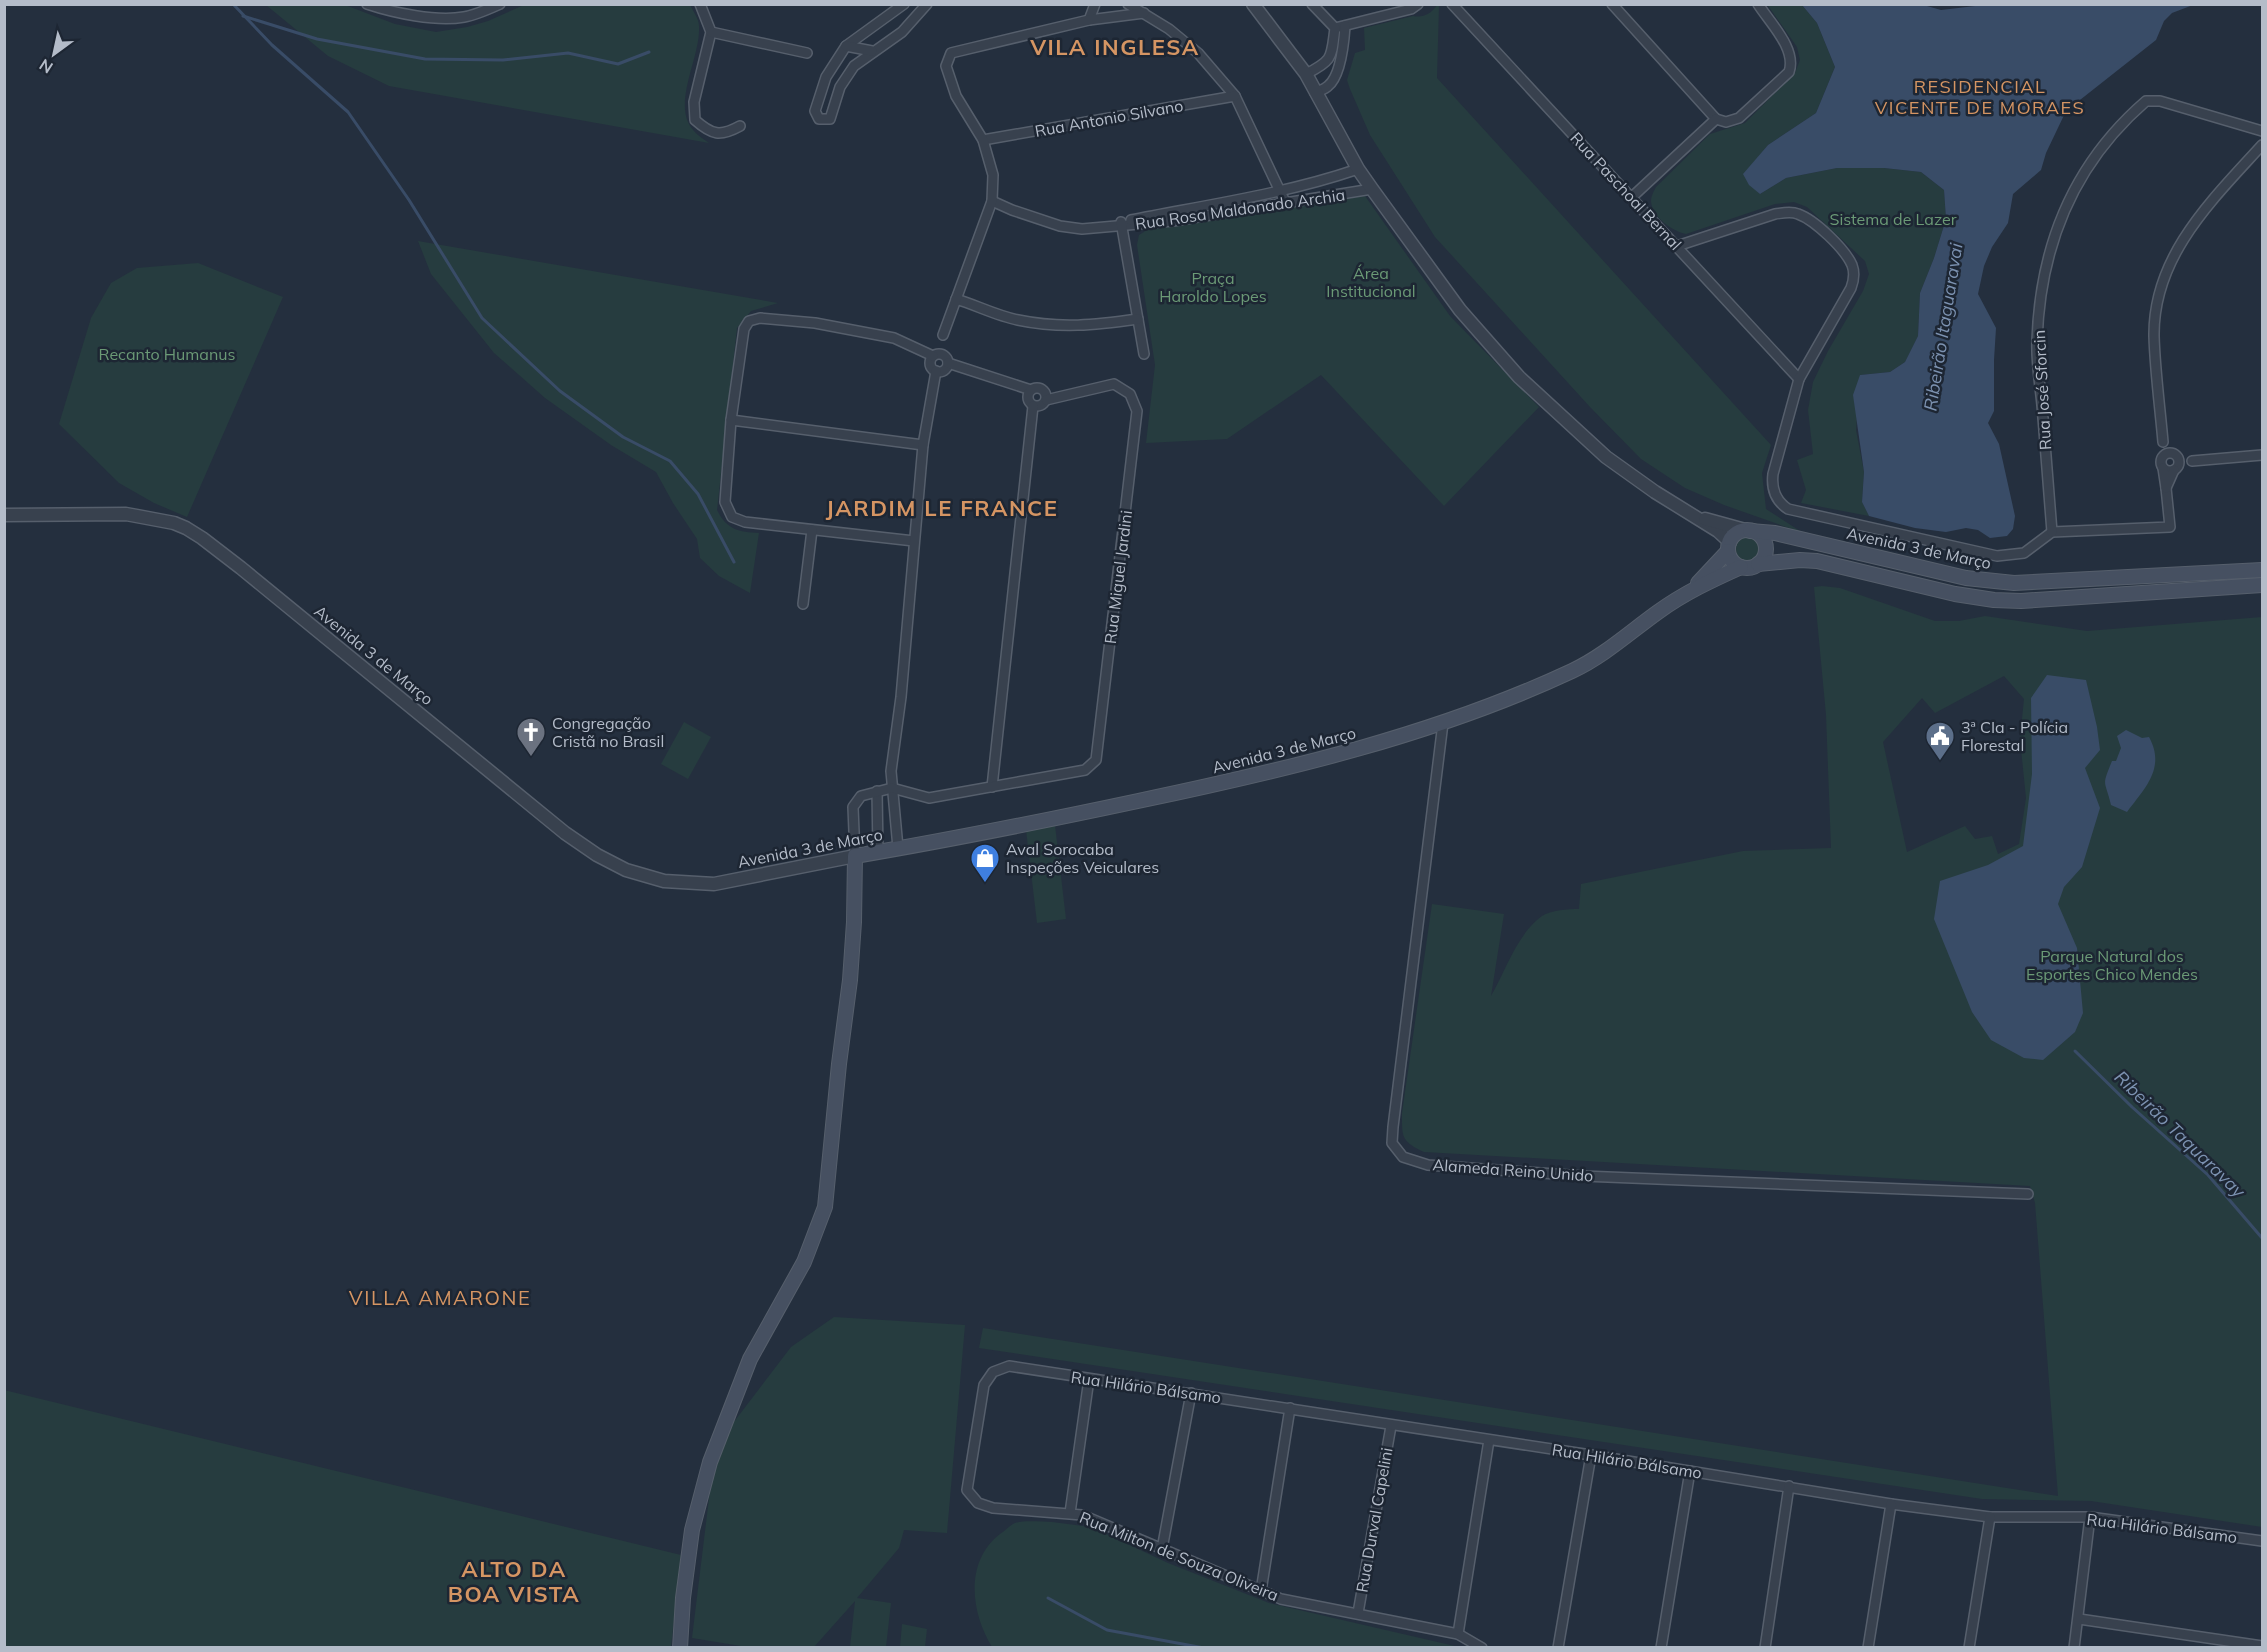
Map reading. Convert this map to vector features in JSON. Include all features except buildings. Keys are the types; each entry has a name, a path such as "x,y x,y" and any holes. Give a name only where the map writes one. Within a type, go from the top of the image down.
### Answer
{"main road":[{"path":"1748,530 1760,535 1766,546 1764,556 1758,564 1741,567 1732,561 1729,547 1736,534 1748,530"},
{"name":"Avenida 3 de Março","path":"1748,530 1775,533 1966,578 2014,583 2262,570"},
{"name":"Avenida 3 de Março","path":"1693,589 1729,547"},
{"name":"Avenida 3 de Março","path":"1758,564 1800,560 1834,564 1955,594 2012,600 2072,599 2262,585"},
{"name":"Avenida 3 de Março","path":"855,856 1039,822 1221,784 1314,761 1443,723 1574,670 1607,651 1658,612 1693,589 1741,567"},
{"path":"680,1647 683,1598 692,1530 710,1462 750,1359 804,1262 825,1207 850,980 855,856"}],"street":[{"path":"367,4 419,17 464,17 498,5"},
{"path":"904,4 846,46 826,77 815,111 819,119 830,119 840,87 854,66 872,51 902,32 927,4"},
{"path":"1089,20 1095,4"},
{"path":"1128,4 1144,13 1198,53 1235,96 1286,204"},
{"path":"1253,4 1306,74 1358,169 1460,310 1519,377 1606,457 1718,531 1729,547"},
{"path":"1311,4 1340,27 1341,55 1335,78 1328,86 1315,93"},
{"path":"1340,27 1411,9 1418,4"},
{"name":"Rua Paschoal Bernal","path":"1452,4 1799,379"},
{"path":"1612,4 1716,119 1726,122 1739,118 1789,72 1792,64 1790,51 1758,4"},
{"path":"703,6 711,33 694,102 695,120 708,131 725,134 740,126"},
{"path":"943,335 992,201 993,175 983,140 956,96 946,66 951,53 1089,20 1144,13"},
{"path":"1306,74 1322,66 1331,57 1340,27"},
{"path":"711,33 807,53"},
{"path":"846,46 872,51"},
{"name":"Rua Antonio Silvano","path":"983,140 1235,96"},
{"name":"Rua José Sforcin","path":"2052,532 2037,344 2040,295 2045,266 2061,218 2089,163 2108,139 2146,101 2160,101 2262,131"},
{"path":"1632,197 1716,119"},
{"path":"1677,246 1775,214 1789,212 1809,220 1833,241 1852,265 1855,276 1851,288 1799,379 1772,480 1777,498 1788,509 1997,556 2025,553 2052,532 2170,527 2162,463 2163,442 2154,336 2158,299 2176,250 2192,225 2262,145"},
{"name":"Rua Rosa Maldonado Archia","path":"992,201 1060,226 1082,229 1109,227 1319,182 1358,169"},
{"name":"Rua Rosa Maldonado Archia","path":"1121,224 1286,204 1372,189"},
{"path":"1121,224 1144,354"},
{"path":"956,299 1016,320 1047,324 1083,327 1138,319"},
{"path":"914,541 745,522 732,517 724,502 731,420 744,328 749,321 760,318 803,322 894,338 933,356 943,355 948,363 1031,390 1041,389 1046,400 1042,405 1033,406"},
{"path":"933,356 930,365 936,371"},
{"path":"936,371 945,369 948,363"},
{"path":"898,848 891,771 901,697 923,445 936,371"},
{"name":"Rua Miguel Jardini","path":"992,787 1085,770 1096,760 1137,411 1130,394 1114,384 1046,400"},
{"path":"855,856 853,807 861,796 892,788 929,798 992,787 1033,406 1028,399 1031,390"},
{"path":"731,420 923,445"},
{"path":"2163,442 2179,460 2166,488"},
{"path":"2162,463 2169,454 2192,461"},
{"path":"2162,463 2168,471 2192,461 2262,455"},
{"path":"1682,509 1748,530"},
{"name":"Avenida 3 de Março","path":"4,515 126,514 174,523 186,528 241,568 565,832 597,855 626,870 664,881 714,884 855,856"},
{"path":"803,604 812,530"},
{"name":"Alameda Reino Unido","path":"1443,723 1393,1127 1392,1143 1403,1157 1428,1165 1583,1176 2028,1194"},
{"path":"877,791 878,852"},
{"name":"Rua Hilário Bálsamo","path":"978,1503 967,1490 984,1385 993,1372 1010,1366 1191,1392 1391,1426 1790,1486 1891,1504 1990,1517 2090,1517 2262,1541"},
{"path":"1070,1513 1089,1379"},
{"path":"1162,1549 1191,1392"},
{"path":"1261,1591 1290,1408"},
{"name":"Rua Durval Capelini","path":"1358,1613 1391,1426"},
{"path":"1458,1634 1489,1440"},
{"path":"1558,1647 1591,1455"},
{"path":"1662,1647 1690,1471"},
{"path":"1766,1647 1790,1486"},
{"name":"Rua Milton de Souza Oliveira","path":"978,1503 993,1508 1082,1515 1281,1599 1458,1634 1482,1647"},
{"path":"1868,1647 1891,1504"},
{"path":"1969,1647 1990,1517"},
{"path":"2074,1647 2090,1517"},
{"path":"2079,1619 2262,1646"}],"green space":[{"name":"Sistema de Lazer","path":"1767,4 1802,5 1817,23 1835,67 1816,113 1768,145 1744,174 1760,194 1786,178 1837,168 1884,168 1921,172 1944,190 1946,219 1920,293 1918,336 1905,362 1890,372 1860,375 1856,430 1864,472 1862,502 1869,516 1801,503 1806,490 1797,460 1813,454 1808,410 1813,382 1863,291 1869,274 1865,261 1807,207 1794,202 1775,204 1686,234 1664,222 1652,207 1652,195 1656,187 1710,134 1745,123 1795,73 1800,60 1797,47"},
{"path":"266,5 345,5 395,24 436,32 488,21 524,5 690,5 699,26 685,109 687,121 694,131 709,143 389,86 328,56"},
{"path":"1439,5 1437,78 1771,445 1762,473 1766,509 1803,533 1724,505 1685,488 1641,459 1590,407 1435,237 1370,135 1347,80 1355,53 1365,50 1364,28 1413,16 1423,16"},
{"path":"1365,196 1450,316 1539,407 1444,506 1321,375 1227,439 1146,443 1155,365 1137,245 1139,235 1147,230"},
{"path":"418,241 778,303 751,311 737,328 717,510 725,522 734,529 759,533 750,593 719,576 700,558 697,539 656,472 611,445 545,398 494,353 431,274"},
{"name":"Recanto Humanus","path":"198,263 283,297 187,517 154,503 119,483 59,424 91,318 111,283 137,268"},
{"path":"1748,537 1757,540 1760,549 1757,558 1748,561 1739,558 1736,549 1739,540"},
{"name":"Parque Natural dos Esportes Chico Mendes","path":"1814,587 1840,588 1935,621 1959,621 1985,616 2087,631 2262,617 2262,1527 2091,1501 1982,1499 979,1348 983,1328 2058,1496 2035,1203 2030,1186 1424,1152 1411,1145 1404,1137 1402,1113 1432,904 1504,914 1491,996 1519,942 1533,924 1550,912 1579,909 1581,884 1743,851 1831,848 1826,715","holes":["2004,676 2024,699 2020,739 2026,798 2019,844 1998,854 1992,836 1975,839 1965,826 1907,852 1883,742 1922,698 1935,713"]},
{"path":"684,722 711,737 688,779 661,764"},
{"path":"1055,825 1066,919 1037,923 1026,830"},
{"path":"834,1317 965,1325 947,1533 904,1530 899,1548 857,1598 891,1603 886,1647 850,1647 855,1601 814,1647 747,1647 692,1638 711,1482 730,1427 791,1347"},
{"path":"4,1390 681,1555 671,1647 5,1647"},
{"path":"1052,1522 1091,1527 1168,1563 1269,1603 1459,1647 992,1647 979,1619 976,1604 976,1573 981,1559 988,1546 1013,1524"},
{"path":"902,1624 927,1629 925,1647 900,1647"}],"water":[{"name":"Ribeirão Itaguaravai","path":"1920,4 1941,10 1992,4 2193,5 2172,13 2164,21 2156,40 2066,111 2046,153 2041,170 2013,194 2008,223 1992,247 1984,266 1978,294 1996,328 1994,411 1988,423 1999,444 2015,516 2013,529 2007,536 1990,538 1978,530 1966,528 1946,532 1915,528 1869,516 1862,502 1864,472 1853,395 1860,375 1890,372 1905,362 1918,336 1920,293 1946,219 1944,190 1921,172 1884,168 1837,168 1786,178 1760,194 1749,185 1743,174 1768,145 1816,113 1835,67 1817,23 1802,5"},
{"path":"2047,675 2086,680 2100,750 2085,768 2100,808 2082,867 2064,887 2058,904 2077,948 2083,1013 2075,1032 2043,1060 2024,1058 1991,1040 1972,1012 1934,919 1940,881 1988,865 2023,846 2032,774 2031,698"},
{"path":"2126,730 2142,738 2149,737 2155,758 2151,777 2127,812 2111,805 2105,783 2112,761 2116,761 2121,748 2117,736"}],"waterway":[{"path":"233,4 272,45 348,112 409,200 482,318 560,391 623,437 670,461 698,494 734,562"},
{"path":"243,16 317,39 425,59 503,60 568,53 618,64 649,52"},
{"name":"Ribeirão Taquaravay","path":"2075,1051 2132,1107 2208,1175 2262,1238"},
{"path":"1048,1598 1107,1630 1204,1648"}],"place":[{"name":"Congregação Cristã no Brasil","path":"531,758"},
{"name":"3ª CIa - Polícia Florestal","path":"1940,762"},
{"name":"Aval Sorocaba Inspeções Veiculares","path":"985,884"}],"district":[{"name":"VILA INGLESA","path":"1115,47"},
{"name":"RESIDENCIAL VICENTE DE MORAES","path":"1980,96"},
{"name":"JARDIM LE FRANCE","path":"942,508"},
{"name":"VILLA AMARONE","path":"440,1297"},
{"name":"ALTO DA BOA VISTA","path":"514,1582"}],"park label":[{"name":"Área Institucional","path":"1371,282"},
{"name":"Praça Haroldo Lopes","path":"1213,287"}]}
